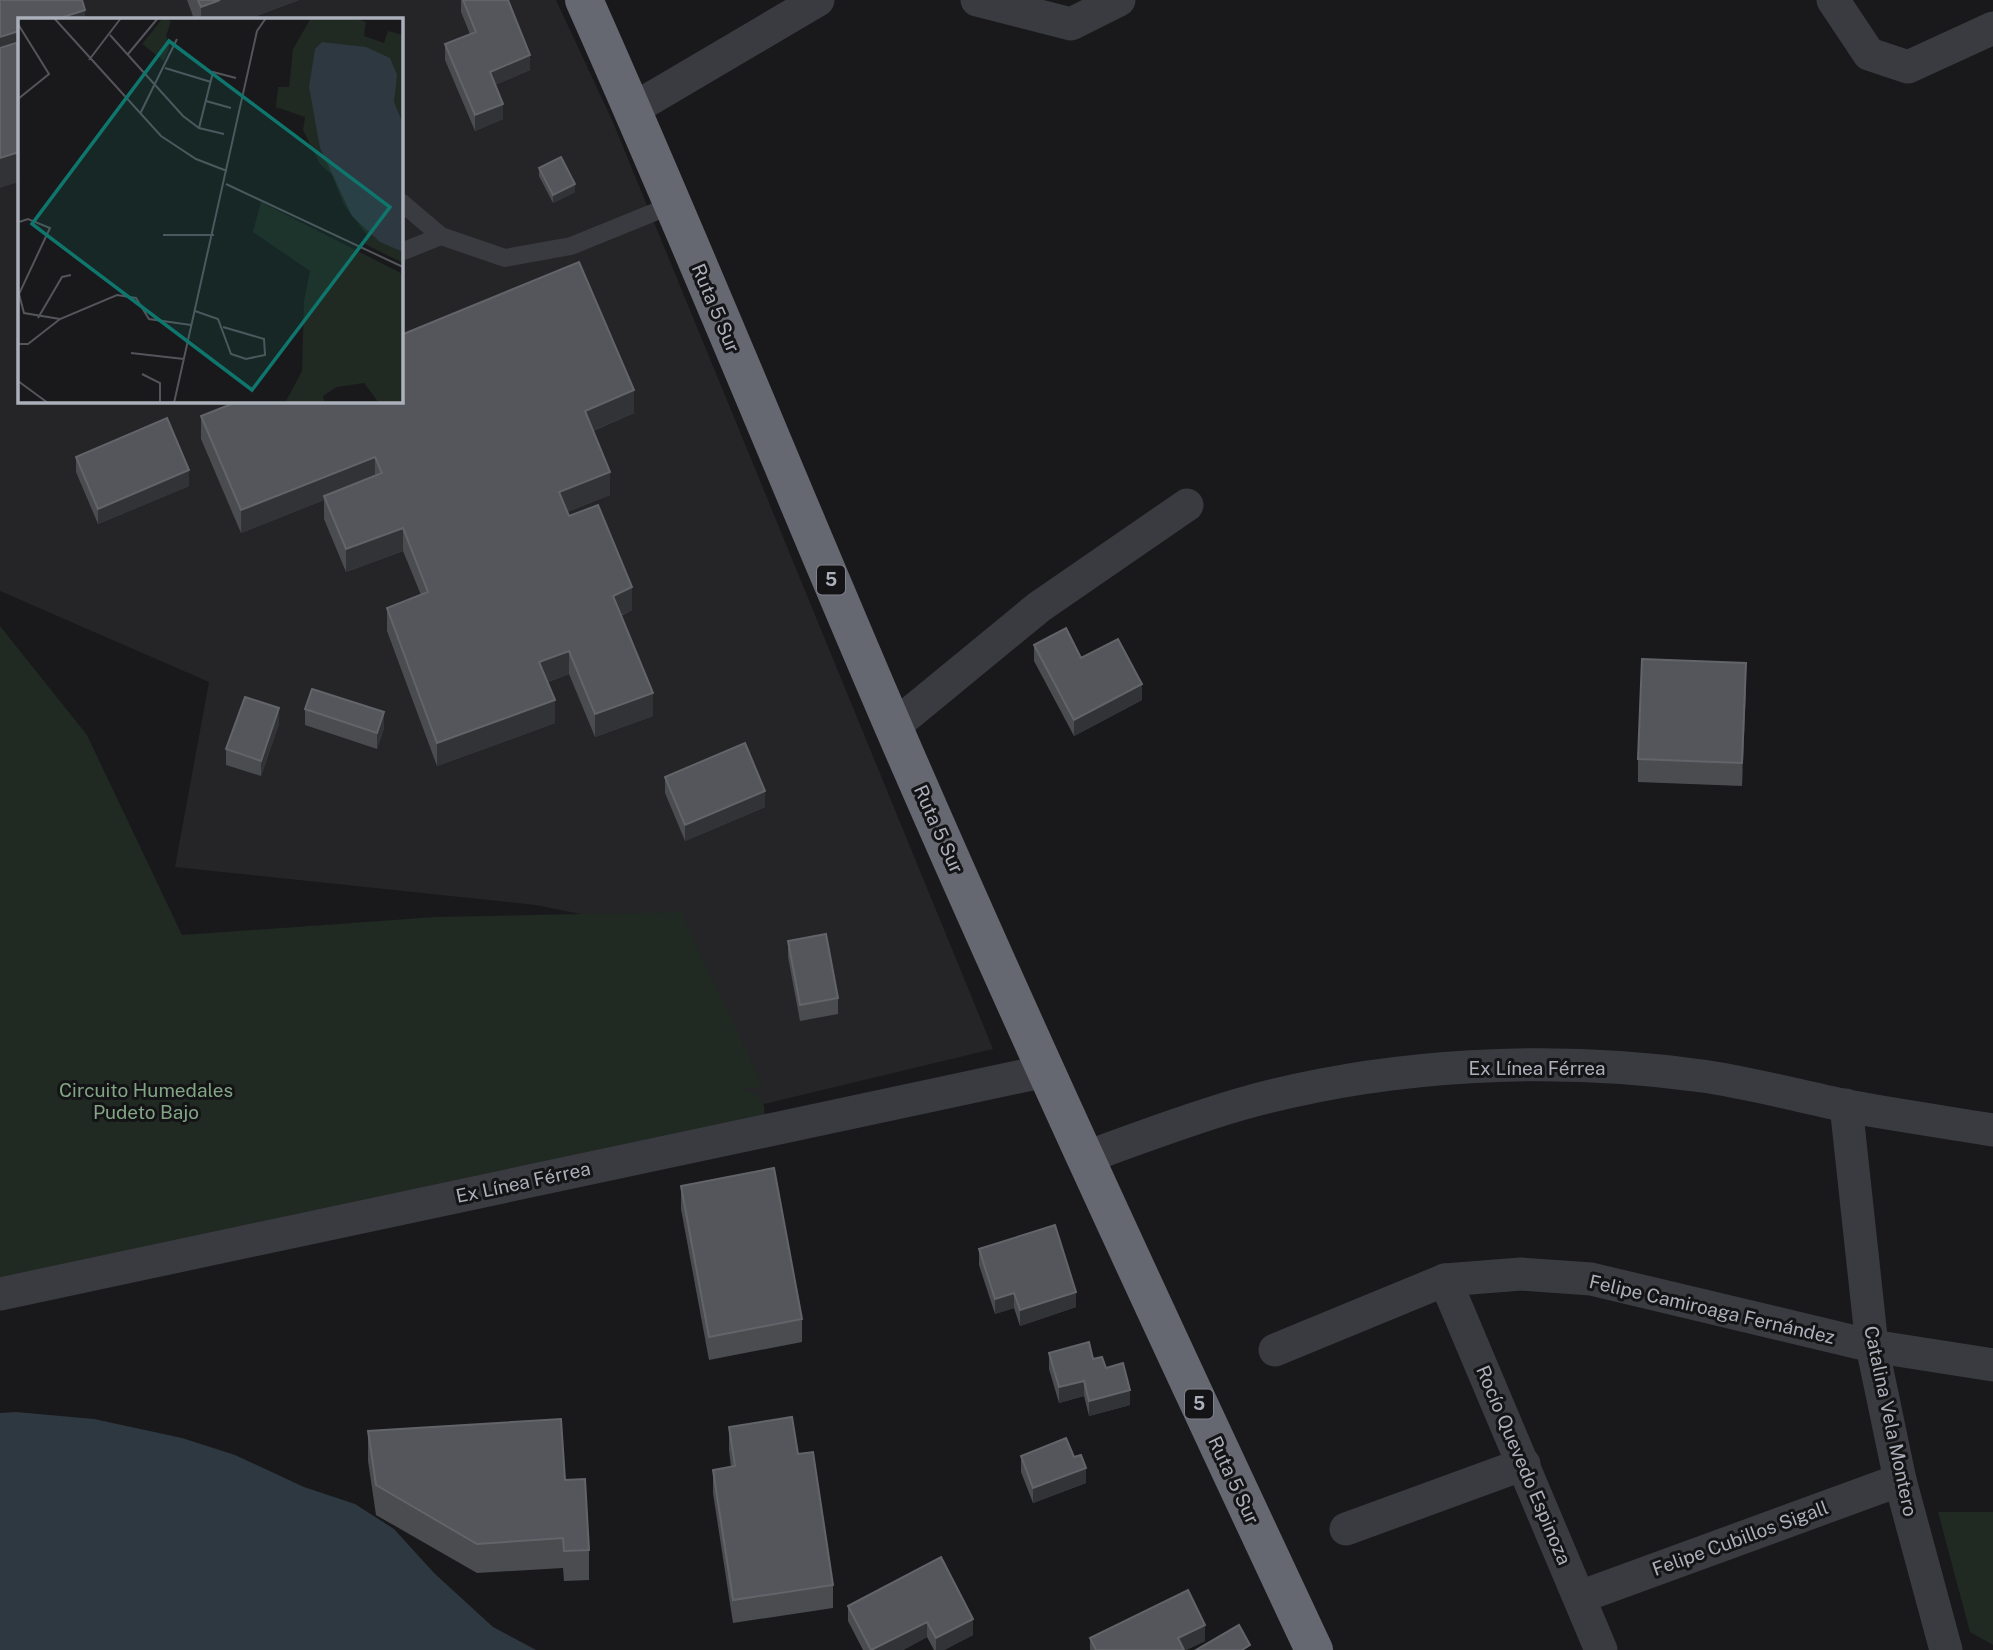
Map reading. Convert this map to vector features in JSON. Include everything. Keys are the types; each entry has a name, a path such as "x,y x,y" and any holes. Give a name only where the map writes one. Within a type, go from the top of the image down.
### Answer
{"highway":[{"name":"Ruta 5 Sur","path":"584,0 633,109 893,727 1046,1071 1314,1650"}],"street":[{"path":"633,109 818,0"},
{"path":"977,0 1071,24 1119,0"},
{"path":"1832,0 1869,54 1908,67 1993,28"},
{"path":"893,727 1039,607 1187,505"},
{"name":"Ex Línea Férrea","path":"1087,1157 1164,1128 1244,1103 1325,1085 1408,1073 1481,1067 1555,1065 1628,1068 1702,1076 1846,1105 1993,1130"},
{"name":"Ex Línea Férrea","path":"0,1294 1046,1071"},
{"name":"Catalina Vela Montero","path":"1846,1105 1872,1346 1900,1480 1946,1650"},
{"name":"Felipe Camiroaga Fernández","path":"1275,1350 1445,1280 1521,1274 1591,1279 1872,1346 1993,1365"},
{"name":"Rocío Quevedo Espinoza","path":"1445,1280 1601,1650"},
{"path":"1346,1529 1524,1464"},
{"name":"Felipe Cubillos Sigall","path":"1580,1597 1900,1480"}],"lane":[{"path":"402,203 441,236 505,258 571,246 672,205"},
{"path":"402,252 441,236"}],"shaded area":[{"path":"0,0 556,0 612,120 993,1049 710,1117 639,926 536,905 175,867 209,682 0,591"},
{"path":"0,1413 94,1419 182,1438 235,1455 304,1487 355,1504 394,1529 434,1573 493,1627 536,1650 0,1650"}],"green space":[{"name":"Circuito Humedales Pudeto Bajo","path":"0,626 87,735 182,935 435,917 681,912 763,1086 743,1090 756,1094 764,1106 765,1125 0,1279"},
{"path":"1938,1512 1993,1512 1993,1645 1970,1632"}],"building":[{"path":"0,0 82,0 85,10 60,18 18,18 18,31 0,37"},
{"path":"198,0 220,0 201,7"},
{"path":"463,0 508,0 530,55 490,72 503,104 475,115 445,44 476,32"},
{"path":"18,42 18,152 0,158 0,48"},
{"path":"561,157 575,184 553,195 539,168"},
{"path":"579,262 634,390 585,411 610,472 559,492 569,516 598,505 632,587 613,596 653,693 595,714 569,651 539,662 555,700 437,743 387,608 428,592 403,528 346,549 324,496 382,473 375,457 241,510 201,416 236,402 402,402 402,335"},
{"path":"167,418 189,470 98,509 76,457"},
{"path":"1066,628 1081,658 1118,639 1142,684 1074,720 1034,645"},
{"path":"1642,659 1746,663 1742,763 1638,759"},
{"path":"312,689 384,712 377,733 305,709"},
{"path":"245,697 279,708 261,761 226,749"},
{"path":"745,743 765,791 685,825 665,777"},
{"path":"826,934 838,998 800,1005 788,941"},
{"path":"774,1168 802,1319 709,1337 681,1186"},
{"path":"1055,1225 1076,1292 1020,1310 1014,1293 995,1299 979,1249"},
{"path":"1089,1342 1093,1359 1102,1357 1106,1368 1123,1363 1130,1390 1089,1401 1084,1381 1059,1387 1049,1353"},
{"path":"792,1417 798,1454 813,1452 833,1585 733,1600 713,1470 735,1466 729,1427"},
{"path":"561,1419 565,1480 585,1479 589,1550 564,1551 563,1538 477,1544 376,1485 368,1431"},
{"path":"1066,1438 1074,1457 1081,1455 1086,1468 1033,1488 1021,1456"},
{"path":"941,1557 973,1619 936,1638 927,1622 871,1650 848,1606"},
{"path":"1188,1590 1205,1625 1178,1638 1184,1650 1096,1650 1090,1638"},
{"path":"1239,1625 1250,1645 1242,1650 1196,1650"}]}
